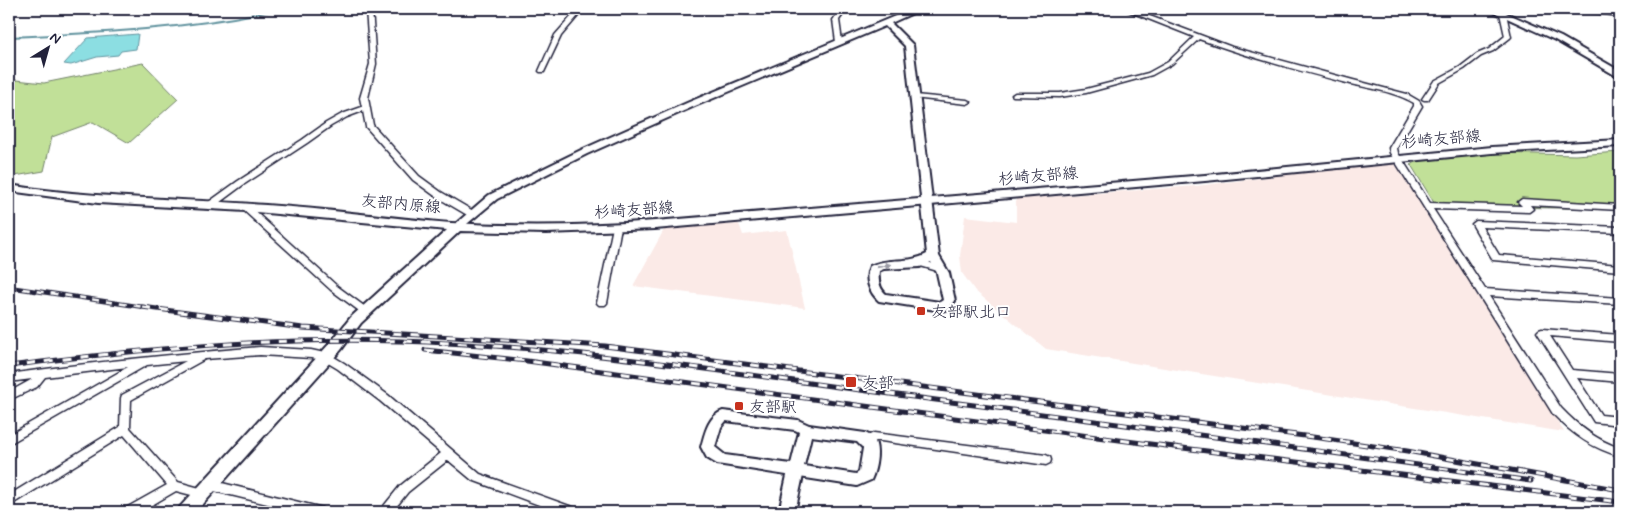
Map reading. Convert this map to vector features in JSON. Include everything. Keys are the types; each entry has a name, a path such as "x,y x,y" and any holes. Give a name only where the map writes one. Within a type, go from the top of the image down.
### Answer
{"main road":[{"name":"杉崎友部線","path":"458,226 573,229 617,227 1204,178 1492,150 1620,143"},
{"name":"友部内原線","path":"9,188 46,196 86,200 245,207 458,226"},
{"name":"友部内原線","path":"186,512 365,311 458,226"},
{"path":"787,512 796,471"}],"street":[{"path":"369,9 372,64 364,98 369,125 416,178 438,194 472,214"},
{"path":"542,71 558,35 581,9"},
{"path":"840,42 836,20 844,12 844,9"},
{"path":"458,226 493,197 584,152 692,104 918,9"},
{"path":"1126,9 1230,48 1414,99 1418,106 1393,148 1398,159 1557,411 1573,429 1588,441 1620,452"},
{"path":"1491,9 1503,12 1550,34 1595,58 1620,75"},
{"path":"1578,9 1620,14"},
{"path":"1426,99 1436,82 1462,68 1479,54 1492,50 1508,37 1503,12"},
{"path":"885,22 909,45 933,256 941,269 950,301 942,307 883,298 874,287 874,269 882,265 920,263 941,269"},
{"path":"1015,95 1060,95 1086,91 1150,74 1170,63 1198,36"},
{"path":"915,97 967,102"},
{"path":"208,206 240,182 346,113 365,108"},
{"path":"1429,206 1529,209 1522,202 1620,207"},
{"path":"245,207 334,288 365,311"},
{"path":"1620,230 1476,224 1496,258 1620,268"},
{"path":"602,303 617,227"},
{"path":"920,263 933,256"},
{"path":"1482,292 1620,301"},
{"path":"1620,338 1542,332 1571,374 1598,419 1620,421"},
{"path":"9,378 148,360 260,351 311,354 326,357 384,398 476,477 571,512"},
{"path":"175,486 124,429 126,398 206,355"},
{"path":"9,440 148,360"},
{"path":"9,396 33,384 42,373"},
{"path":"1571,374 1620,378"},
{"path":"723,416 798,425 806,430 860,437 868,441 870,448 866,476 863,479 857,480 722,460 712,454 708,447 715,424 723,416"},
{"path":"9,501 124,429"},
{"path":"796,471 806,430"},
{"path":"868,441 874,437 881,437 1046,460"},
{"path":"385,512 404,489 449,453"},
{"path":"130,512 175,486 206,489 320,512"}],"shaded area":[{"path":"1390,162 1401,166 1564,432 1046,349 975,291 962,273 960,256 965,216 1016,222 1016,199 1196,186"},
{"path":"739,224 743,235 787,230 805,308 633,286 665,228"}],"green space":[{"path":"143,63 178,99 129,143 93,122 52,137 44,171 9,177 9,89 16,80 44,83"},
{"path":"1620,152 1620,209 1436,206 1411,165 1419,160 1496,153 1575,155"}],"water":[{"path":"138,34 136,49 121,51 118,55 97,57 71,65 64,64 88,38"}],"waterway":[{"path":"9,37 111,32 179,26 279,9"}],"railway":[{"path":"9,287 150,308"},
{"path":"142,307 303,328 605,346 1320,438 1407,451 1620,490"},
{"path":"9,366 107,354 253,343 351,340 464,344 593,355 721,371 1531,481"},
{"path":"425,350 527,361 1142,443 1620,502"}],"place":[{"name":"友部駅北口","path":"921,311"},
{"name":"友部","path":"851,382"},
{"name":"友部駅","path":"739,406"}]}
